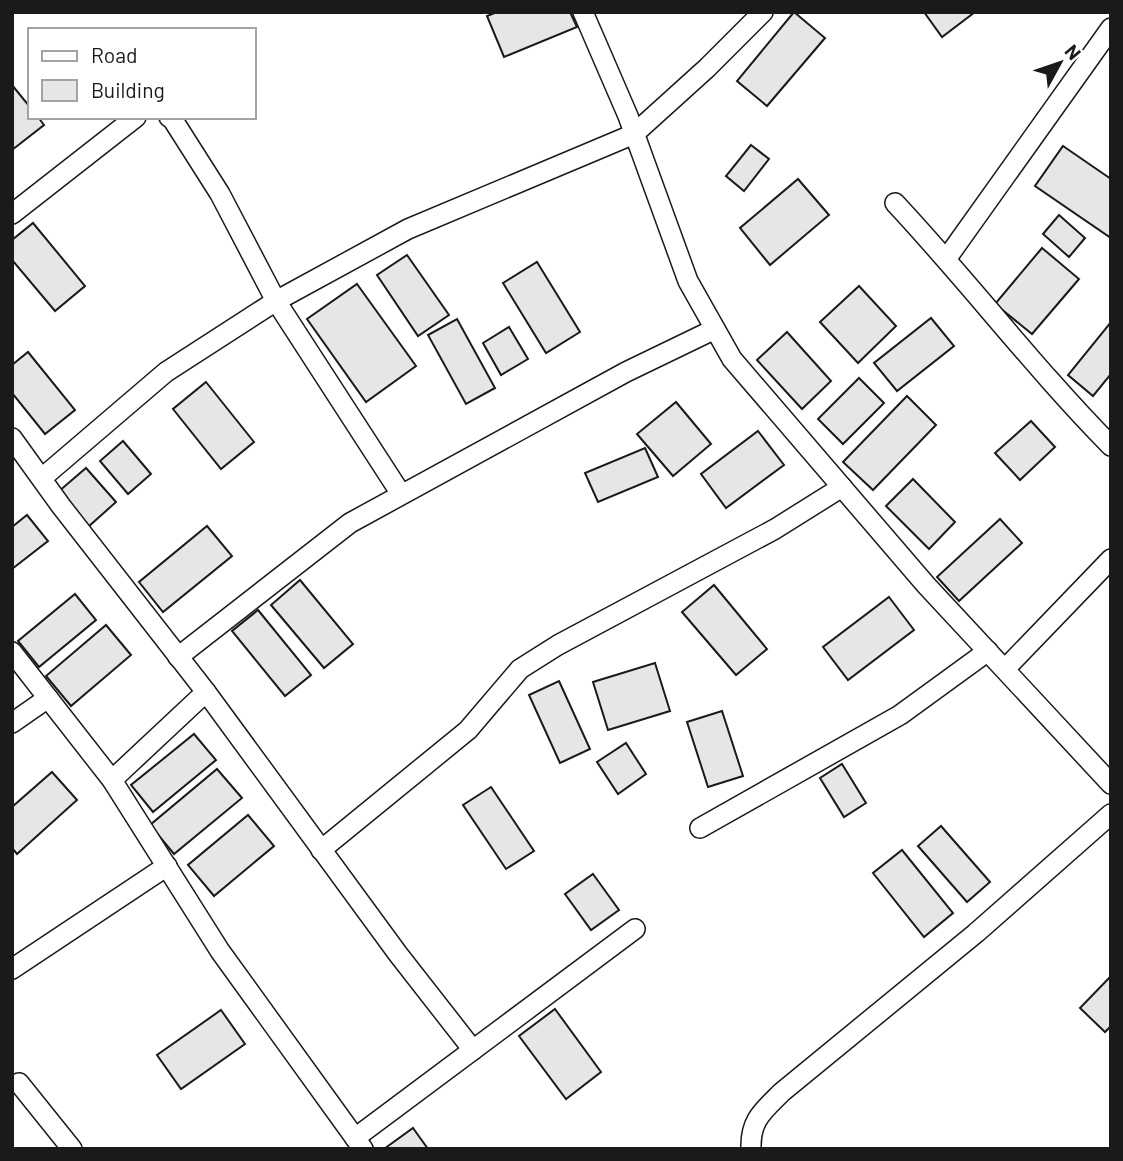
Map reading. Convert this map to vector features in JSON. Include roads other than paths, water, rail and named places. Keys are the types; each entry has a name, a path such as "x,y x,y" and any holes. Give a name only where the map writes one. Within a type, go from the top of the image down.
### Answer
{"street":[{"path":"583,12 634,134 688,281 732,359 926,585 1111,784"},
{"path":"42,478 166,372 276,301 408,229 634,134 707,68 763,12"},
{"path":"947,258 1111,27"},
{"path":"12,214 133,119"},
{"path":"172,119 220,194 276,301 401,494"},
{"path":"895,203 947,258 1082,417 1111,446"},
{"path":"178,657 350,523 626,372 715,329"},
{"path":"12,438 473,1050"},
{"path":"321,850 468,730 520,669 558,645 775,529 842,487"},
{"path":"1005,669 1111,559"},
{"path":"700,828 901,715 988,651"},
{"path":"12,652 112,780 220,951 359,1143 473,1050 635,929"},
{"path":"112,780 205,692"},
{"path":"12,723 48,698"},
{"path":"751,1149 750,1132 761,1113 782,1092 975,933 1111,814"},
{"path":"12,969 167,866"},
{"path":"19,1083 72,1149"}]}
